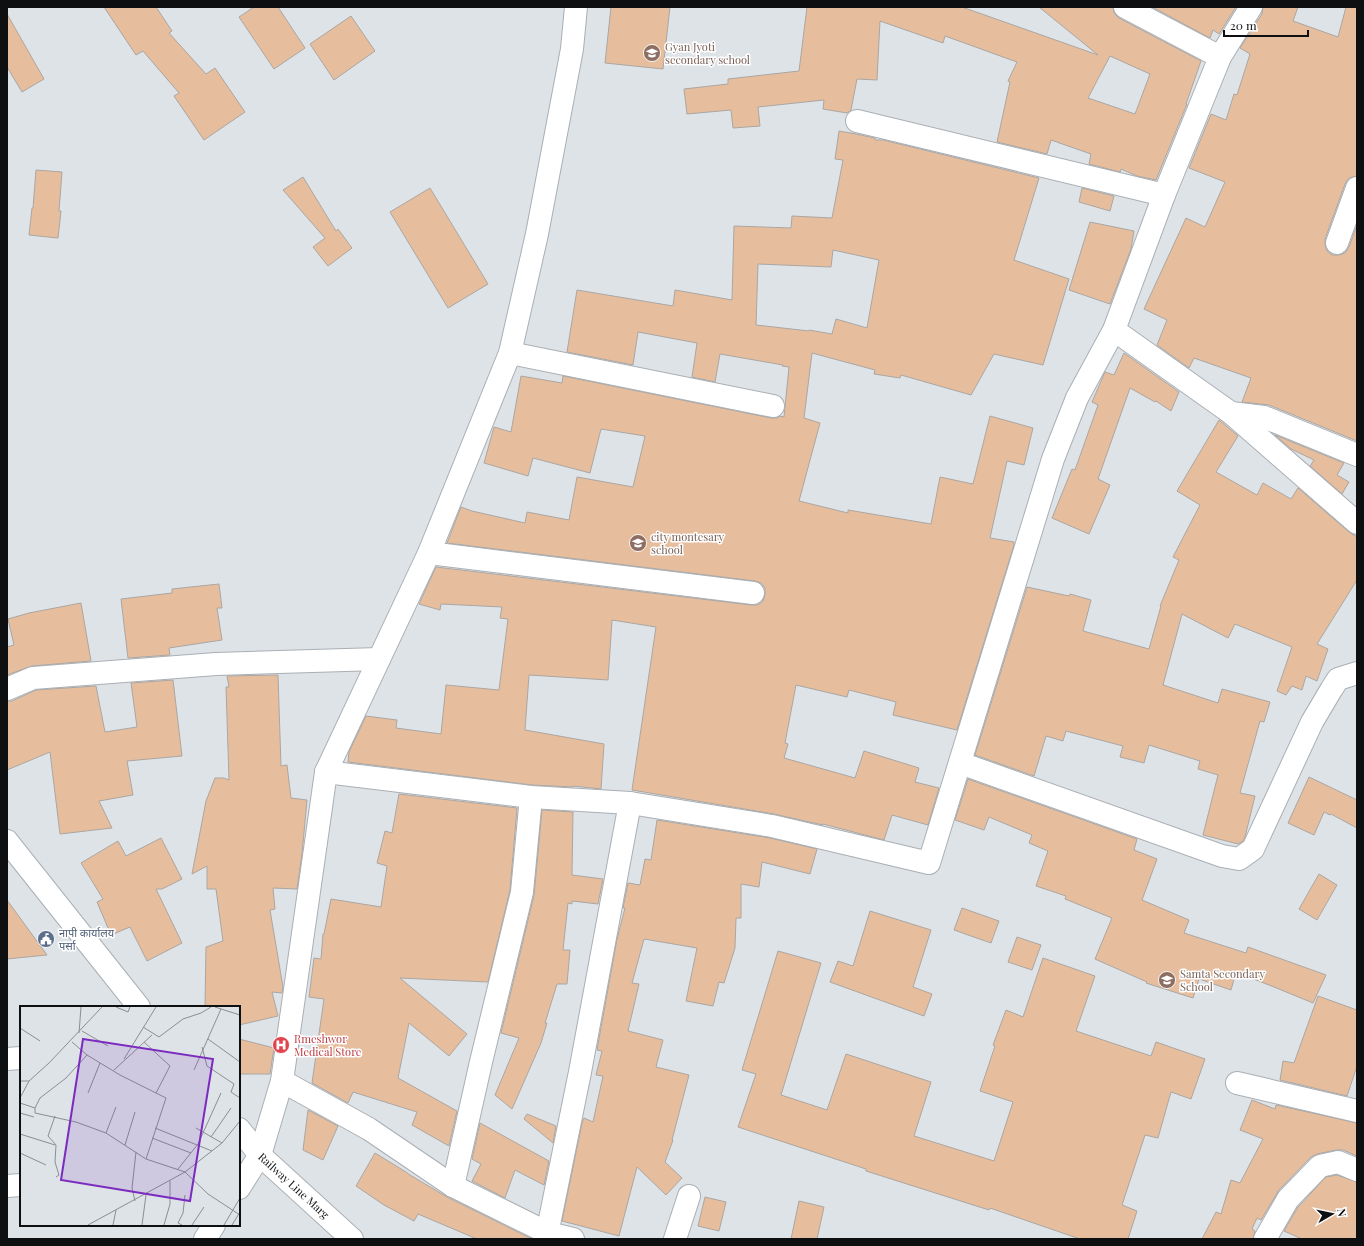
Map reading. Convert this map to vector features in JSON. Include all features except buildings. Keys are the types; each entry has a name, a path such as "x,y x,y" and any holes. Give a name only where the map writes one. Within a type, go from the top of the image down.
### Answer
{"street":[{"path":"240,1186 260,1155 282,1081 326,772 429,553 510,353 537,234 572,49 576,7"},
{"path":"1125,7 1220,57"},
{"path":"326,772 531,797 630,802 772,826 929,863 1053,459 1077,398 1114,330 1164,195 1220,57 1251,7"},
{"path":"857,121 1164,195"},
{"path":"1337,243 1357,188"},
{"path":"1114,330 1231,413 1357,523"},
{"path":"510,353 773,406"},
{"path":"1231,413 1264,417 1357,456"},
{"path":"429,553 754,593"},
{"path":"7,689 33,678 216,664 379,659"},
{"path":"960,763 1222,856 1239,859 1253,849 1312,722 1331,690 1338,679 1357,673"},
{"path":"453,1186 522,892 531,797"},
{"path":"547,1236 580,1072 630,802"},
{"path":"7,841 138,1006"},
{"path":"7,1059 20,1058"},
{"path":"282,1081 370,1129 453,1186 547,1236 572,1239"},
{"path":"1237,1083 1357,1111"},
{"name":"Railway Line Marg","path":"240,1130 260,1155 352,1239"},
{"path":"1265,1239 1288,1199 1320,1166 1338,1162 1357,1170"},
{"path":"7,1186 20,1185"},
{"path":"676,1239 689,1196"},
{"path":"205,1239 213,1226"}],"place":[{"name":"Gyan Jyoti secondary school","path":"652,53"},
{"name":"city montesary school","path":"638,543"},
{"name":"नापी कार्यालय पर्सा","path":"46,939"},
{"name":"Samta Secondary School","path":"1167,980"},
{"name":"Rmeshwor Medical Store","path":"281,1045"}]}
